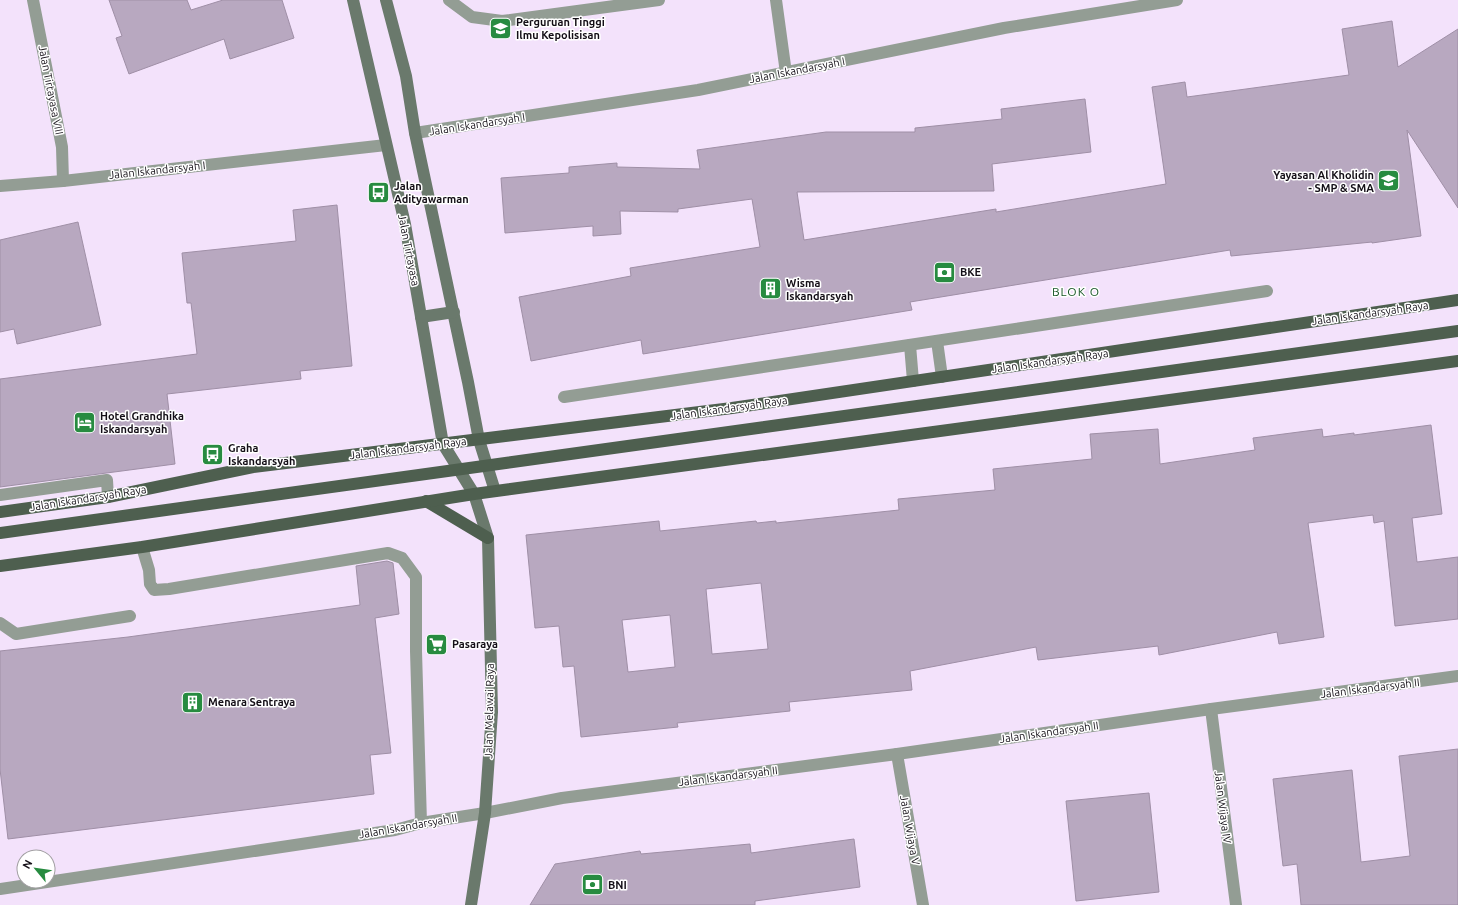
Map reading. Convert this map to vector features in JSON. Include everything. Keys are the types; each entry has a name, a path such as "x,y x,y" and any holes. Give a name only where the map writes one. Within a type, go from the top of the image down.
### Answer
{"main road":[{"name":"Jalan Tirtayasa","path":"353,0 405,224 443,444 474,494"},
{"path":"386,0 406,76 416,133 454,312 479,440 495,492"},
{"name":"Jalan Iskandarsyah Raya","path":"0,512 108,497 252,467 732,408 1458,300"},
{"path":"421,318 454,312"},
{"path":"0,533 1458,331"},
{"path":"0,566 142,546 426,500 495,492 1458,361"},
{"name":"Jalan Melawai Raya","path":"471,905 485,813 492,712 488,538 474,494"},
{"path":"426,500 488,538"}],"street":[{"name":"Jalan Tirtayasa VIII","path":"33,0 62,147 63,181"},
{"path":"449,0 472,17 502,21 659,0"},
{"path":"776,0 786,73"},
{"name":"Jalan Iskandarsyah I","path":"416,133 698,90 1004,28 1177,0"},
{"name":"Jalan Iskandarsyah I","path":"0,186 63,181 386,145"},
{"path":"564,397 1267,291"},
{"path":"937,341 942,377"},
{"path":"910,345 913,381"},
{"path":"0,495 107,480 108,497"},
{"path":"142,546 149,570 150,584 154,590 169,589 388,553 402,558 416,577 416,651 421,823"},
{"path":"0,623 16,634 130,616"},
{"name":"Jalan Iskandarsyah II","path":"0,889 395,830 421,823 485,813 562,798 897,754 1211,708 1458,676"},
{"name":"Jalan Wijaya IV","path":"1211,708 1236,905"},
{"name":"Jalan Wijaya V","path":"897,754 924,905"}],"building":[{"path":"109,0 187,0 191,10 223,0 282,0 294,38 230,59 224,39 129,74 116,38 122,36"},
{"path":"1392,21 1398,67 1458,29 1458,208 1407,130 1421,236 1372,243 1231,256 1230,250 910,302 912,310 643,354 641,340 531,361 519,297 631,276 630,268 760,247 752,199 678,209 678,212 620,211 621,234 593,236 593,226 505,233 501,178 569,173 569,167 617,163 617,167 700,169 697,150 826,132 915,132 915,128 1002,119 1001,109 1085,99 1091,152 992,164 994,191 797,192 804,240 996,209 996,212 1166,184 1152,87 1185,82 1187,97 1349,75 1342,29"},
{"path":"337,205 352,366 300,371 301,379 167,394 175,464 0,487 0,379 197,354 191,303 187,303 182,253 296,241 293,210"},
{"path":"78,222 101,325 17,344 14,329 0,332 0,240"},
{"path":"1431,425 1442,514 1412,518 1417,562 1458,557 1458,619 1395,626 1384,521 1374,523 1373,515 1308,523 1324,637 1279,644 1277,632 1159,655 1158,646 1038,660 1036,647 910,671 912,690 789,702 790,711 677,723 678,727 581,737 574,666 563,667 559,626 535,628 526,535 659,521 660,531 756,521 757,523 776,521 776,523 899,510 898,499 995,490 993,469 1092,459 1090,434 1158,429 1160,464 1255,450 1253,438 1322,429 1323,437 1354,433 1354,435","holes":["761,583 768,649 712,654 706,589","670,615 675,667 628,672 622,620"]},
{"name":"Menara Sentraya","path":"387,561 393,563 399,614 375,618 391,753 370,755 374,794 8,839 0,769 0,651 128,637 360,605 356,566"},
{"path":"1458,749 1458,905 1301,905 1297,864 1283,866 1273,779 1352,770 1361,862 1410,856 1399,756"},
{"path":"1149,793 1159,892 1076,901 1066,801"},
{"path":"854,839 860,887 755,901 755,905 530,905 555,864 640,851 641,854 750,844 751,853"}],"place":[{"name":"Perguruan Tinggi Ilmu Kepolisisan","path":"500,28"},
{"name":"Yayasan Al Kholidin - SMP & SMA","path":"1389,181"},
{"name":"Jalan Adityawarman","path":"379,192"},
{"name":"BKE","path":"945,272"},
{"name":"Wisma Iskandarsyah","path":"771,289"},
{"name":"Hotel Grandhika Iskandarsyah","path":"85,422"},
{"name":"Graha Iskandarsyah","path":"212,454"},
{"name":"Pasaraya","path":"437,644"},
{"name":"Menara Sentraya","path":"192,702"},
{"name":"BNI","path":"593,885"}],"district":[{"name":"BLOK O","path":"1076,292"}]}
